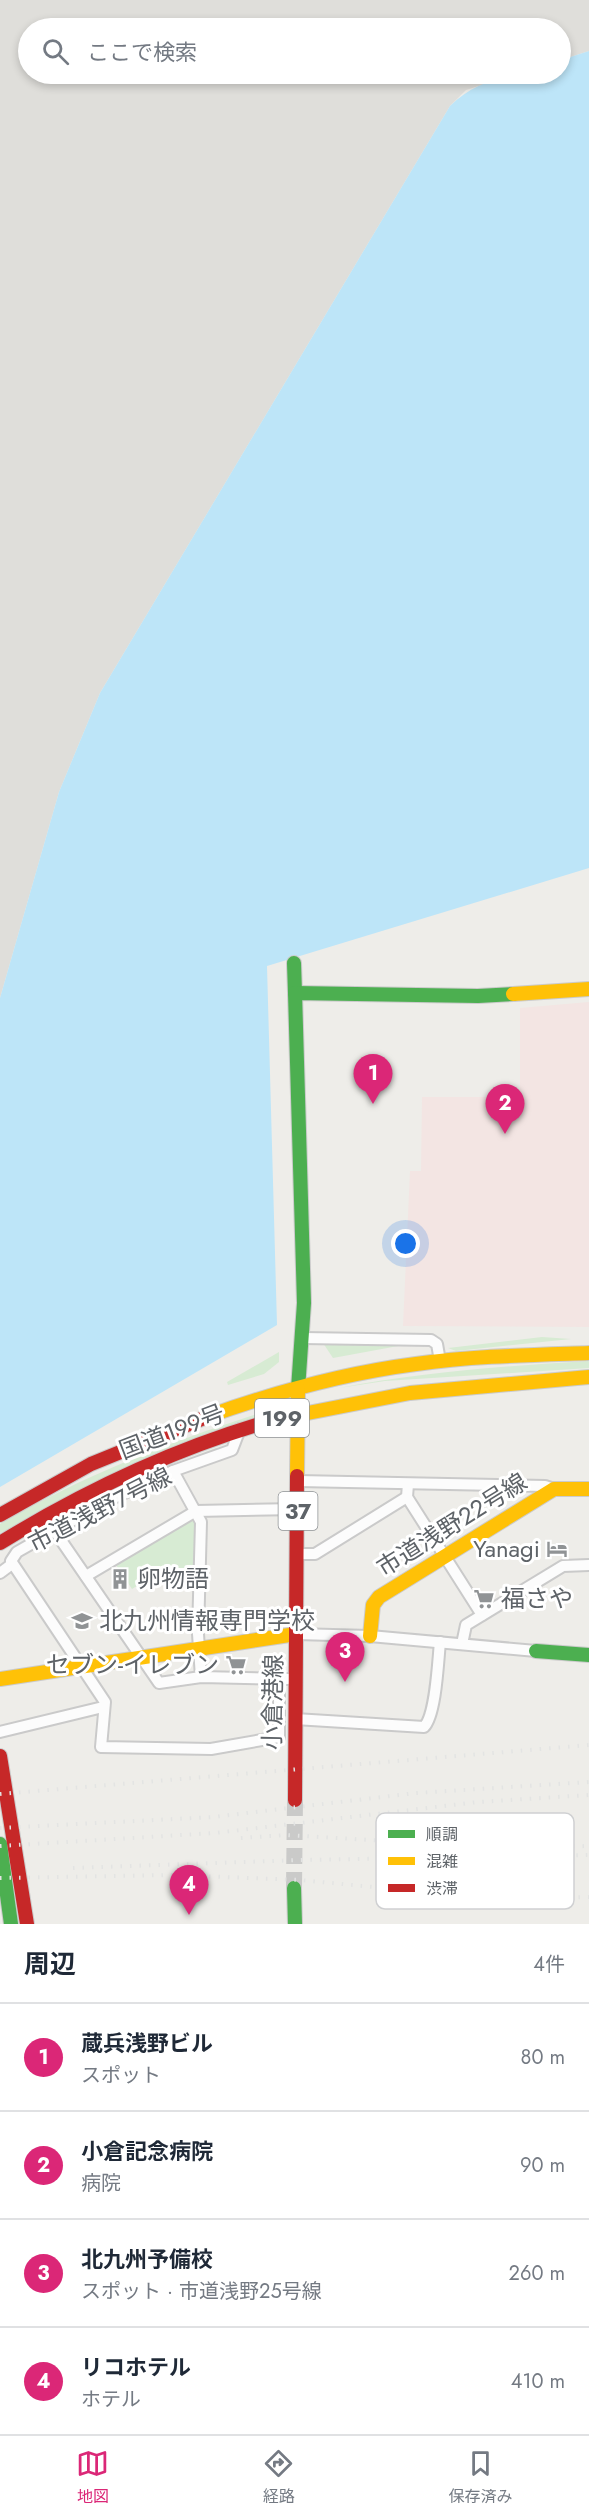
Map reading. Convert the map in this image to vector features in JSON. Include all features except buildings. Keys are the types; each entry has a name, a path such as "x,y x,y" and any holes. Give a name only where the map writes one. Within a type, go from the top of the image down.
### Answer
{"main road":[{"name":"小倉港線","path":"294,963 304,1303 298,1389 297,1634 289,1679 295,1719 295,1800"},
{"path":"295,993 478,996 589,989"},
{"name":"国道199号","path":"0,1515 60,1480 154,1435 219,1412 298,1389 390,1368 440,1361 589,1353"},
{"name":"国道199号","path":"0,1543 63,1505 124,1474 240,1429 367,1398 423,1389 589,1377"},
{"name":"市道浅野22号線","path":"370,1636 375,1600 554,1489 589,1489"},
{"path":"0,1679 297,1634"},
{"path":"536,1651 589,1655"},
{"path":"0,1756 27,1924"},
{"path":"0,1844 11,1924"},
{"path":"294,1888 295,1924"}],"street":[{"path":"303,1338 431,1340 437,1344 440,1361"},
{"path":"210,1439 222,1442 225,1453 235,1446 240,1429"},
{"name":"市道浅野7号線","path":"225,1453 173,1471 71,1520 13,1555 12,1564 105,1702 101,1747 211,1749 279,1737 279,1684 289,1679"},
{"path":"173,1471 201,1522 199,1649 201,1677"},
{"path":"298,1481 544,1486 554,1489"},
{"path":"408,1484 407,1497 482,1615"},
{"path":"298,1554 315,1554 407,1497"},
{"path":"63,1505 71,1520"},
{"path":"86,1576 196,1511 298,1509"},
{"path":"54,1530 159,1683 201,1677 289,1679"},
{"path":"0,1573 12,1564"},
{"path":"462,1644 464,1628 482,1615 563,1566 589,1565"},
{"path":"297,1634 370,1636 536,1651"},
{"path":"295,1719 424,1727 430,1721 440,1642"},
{"path":"0,1732 103,1707"}],"shaded area":[{"path":"0,0 589,0 589,51 571,57 571,18 18,18 18,84 485,84 466,90 450,106 100,693 59,792 0,998"},
{"path":"589,1002 589,1327 403,1326 410,1171 421,1171 422,1097 520,1097 520,1008"}],"green space":[{"path":"542,1337 571,1339 456,1351 448,1348"},
{"path":"323,1343 409,1344 333,1358"},
{"path":"279,1352 279,1362 264,1374 228,1385 227,1382"},
{"path":"589,1361 589,1368 385,1381 339,1388 370,1382 432,1374"},
{"path":"266,1411 0,1533 0,1524 97,1474 198,1434"},
{"path":"216,1448 219,1450 76,1511 134,1481"},
{"path":"192,1520 196,1522 195,1576 153,1576 132,1589 116,1565"}],"water":[{"path":"589,51 589,868 267,966 277,1325 0,1487 0,998 59,792 100,693 450,106 483,84 571,84 571,57"}],"tunnel":[{"path":"294,1888 295,1800"}],"railway":[{"path":"0,1794 589,1745"},
{"path":"0,1828 213,1817 416,1793 589,1782"},
{"path":"385,1813 478,1802 589,1795"},
{"path":"0,1846 215,1833 376,1814"},
{"path":"241,1838 286,1835 376,1840"},
{"path":"574,1846 589,1846"},
{"path":"574,1855 589,1855"},
{"path":"73,1868 376,1859"},
{"path":"0,1878 172,1875 300,1880 376,1887"},
{"path":"574,1897 589,1897"}],"traffic: fast":[{"path":"294,963 295,993"},
{"path":"298,1389 304,1303 295,993 478,996 513,994"},
{"path":"536,1651 589,1655"},
{"path":"0,1844 11,1924"},
{"path":"294,1888 295,1924"}],"traffic: slow":[{"path":"513,994 589,989"},
{"path":"209,1416 311,1384 390,1368 437,1361 589,1353"},
{"path":"277,1419 410,1393 589,1377"},
{"path":"297,1476 298,1389"},
{"path":"370,1636 373,1605 379,1597 554,1489 589,1489"},
{"path":"0,1679 296,1634"}],"traffic: jam":[{"path":"0,1515 91,1464 209,1416"},
{"path":"0,1543 66,1505 134,1471 204,1443 277,1419"},
{"path":"295,1800 297,1476"},
{"path":"0,1756 27,1924"}],"place":[{"name":"蔵兵浅野ビル","path":"373,1104"},
{"name":"小倉記念病院","path":"505,1134"},
{"name":"Yanagi","path":"557,1549"},
{"name":"卵物語","path":"120,1579"},
{"name":"福さや","path":"484,1599"},
{"name":"北九州情報専門学校","path":"82,1621"},
{"name":"セブン-イレブン","path":"236,1665"},
{"name":"北九州予備校","path":"345,1682"},
{"name":"リコホテル","path":"189,1915"}]}
